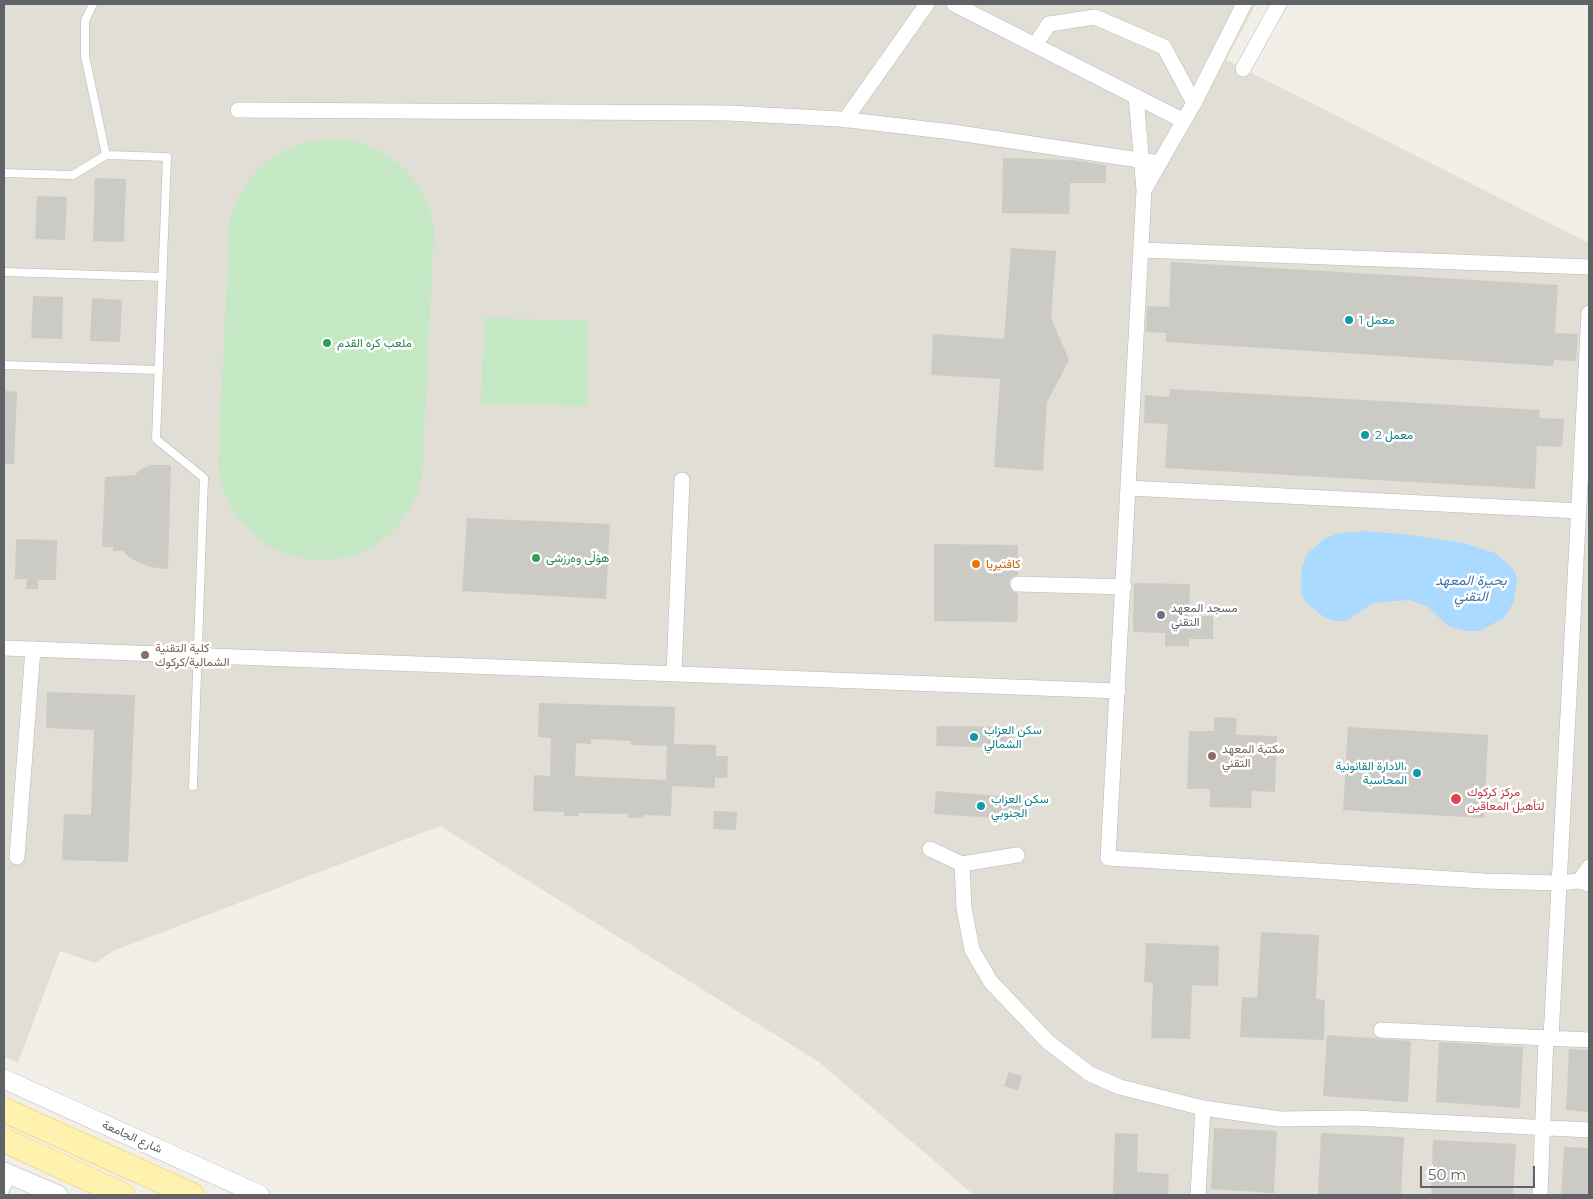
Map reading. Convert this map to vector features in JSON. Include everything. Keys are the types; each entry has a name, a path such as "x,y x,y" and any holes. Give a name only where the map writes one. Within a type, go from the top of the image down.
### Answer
{"main road":[{"path":"4,1110 192,1195"},
{"path":"4,1140 123,1195"}],"street":[{"path":"845,120 927,4"},
{"path":"954,4 1184,120"},
{"path":"1144,190 1194,103 1244,4"},
{"path":"1243,69 1279,4"},
{"path":"1035,45 1049,24 1095,17 1164,47 1194,103"},
{"path":"1136,96 1144,190 1108,858 1559,883 1584,882 1589,867"},
{"path":"238,110 728,113 845,120 952,132 1159,163"},
{"path":"1141,250 1589,267"},
{"path":"1540,1195 1559,883 1589,313"},
{"path":"674,673 682,480"},
{"path":"1129,488 1579,511"},
{"path":"1018,584 1124,587"},
{"path":"4,648 1118,691"},
{"path":"17,857 33,649"},
{"path":"930,849 962,864 1017,855"},
{"path":"962,864 964,908 972,950 991,982 1048,1042 1090,1074 1120,1087 1202,1108 1280,1119 1354,1118 1589,1130"},
{"path":"1381,1030 1589,1040"},
{"name":"شارع الجامعة","path":"4,1079 260,1195"},
{"path":"1198,1195 1202,1108"},
{"path":"8,1174 58,1195"}],"lane":[{"path":"93,4 85,21 85,56 106,155"},
{"path":"4,172 73,175 106,155 167,157 156,440 204,478 193,786"},
{"path":"4,272 162,277"},
{"path":"4,365 159,370"},
{"path":"4,1193 8,1174"}],"shaded area":[{"path":"4,4 1256,4 1226,60 1589,243 1589,1195 974,1195 819,1062 440,826 113,951 95,963 60,951 18,1063 4,1057"}],"green space":[{"name":"ملعب كره القدم","path":"336,139 357,142 376,149 394,160 409,174 421,190 430,209 434,229 422,475 417,495 407,514 393,531 377,544 358,554 338,559 316,560 295,557 275,550 257,538 242,523 230,506 222,486 218,465 230,219 237,200 247,182 277,154 296,145 316,140"},
{"path":"484,318 588,321 587,406 481,404"}],"water":[{"name":"بحيرة المعهد التقني","path":"1366,531 1411,535 1463,543 1495,553 1513,568 1517,578 1514,600 1509,611 1502,619 1480,631 1467,631 1448,626 1427,606 1409,600 1373,603 1346,621 1335,621 1324,617 1305,602 1301,592 1301,572 1306,555 1325,538 1340,533"}],"building":[{"path":"1003,158 1073,160 1106,165 1106,183 1070,183 1069,214 1002,213"},
{"path":"95,178 126,179 124,242 93,241"},
{"path":"37,196 67,197 65,240 35,239"},
{"path":"1011,248 1056,251 1051,318 1069,360 1047,402 1043,471 994,467 1000,379 931,375 933,334 1004,339"},
{"name":"معمل 1","path":"1171,262 1558,285 1555,333 1578,334 1576,361 1554,360 1553,366 1166,342 1166,333 1146,332 1147,306 1169,307"},
{"path":"33,296 63,297 62,339 31,338"},
{"path":"92,298 122,300 120,342 90,341"},
{"name":"معمل 2","path":"1170,389 1540,410 1539,418 1564,419 1562,447 1537,446 1535,489 1165,468 1168,424 1144,423 1145,395 1169,397"},
{"path":"4,391 17,392 14,464 4,464"},
{"path":"151,465 171,465 168,569 150,567 130,558 123,551 113,551 113,547 102,547 105,477 135,475 141,469"},
{"name":"هۆڵی وەرزشی","path":"467,518 610,524 606,599 462,591"},
{"path":"16,539 57,540 56,580 38,580 38,589 26,589 27,579 15,579"},
{"name":"کافتیریا","path":"934,544 1018,545 1018,575 1010,579 1009,584 1013,592 1018,593 1017,622 934,621"},
{"name":"مسجد المعهد التقني","path":"1134,583 1190,584 1189,617 1213,616 1213,639 1189,639 1189,646 1165,646 1165,633 1133,632"},
{"path":"47,692 135,695 128,862 62,860 64,814 91,815 94,730 46,728"},
{"path":"539,703 675,707 674,744 716,745 716,756 728,756 727,778 715,778 715,788 672,786 671,816 644,815 643,818 628,818 628,814 579,813 578,816 564,816 564,812 533,811 534,775 550,776 551,738 538,737","holes":["591,739 631,741 631,745 667,746 666,780 575,776 576,743 591,744"]},
{"name":"مكتبة المعهد التقني","path":"1214,717 1237,718 1236,735 1277,736 1275,792 1252,791 1251,808 1210,807 1210,789 1187,789 1189,731 1214,731"},
{"name":"سكن العزاب الشمالي","path":"937,726 1012,727 1012,748 936,746"},
{"name":"الادارة القانونية، المحاسبة","path":"1348,727 1488,735 1484,818 1343,810"},
{"name":"سكن العزاب الجنوبي","path":"936,791 1027,798 1025,820 934,814"},
{"path":"714,811 737,812 736,830 713,829"},
{"path":"1261,932 1319,935 1316,999 1325,1000 1324,1040 1240,1037 1242,997 1257,998"},
{"path":"1146,943 1219,946 1218,986 1192,985 1190,1039 1151,1038 1153,983 1144,982"},
{"path":"1327,1035 1411,1041 1408,1102 1323,1096"},
{"path":"1439,1042 1523,1047 1520,1108 1436,1102"},
{"path":"1569,1049 1589,1050 1589,1112 1566,1110"},
{"path":"1009,1072 1022,1076 1018,1090 1004,1086"},
{"path":"1214,1128 1277,1131 1274,1193 1211,1189"},
{"path":"1115,1133 1138,1134 1137,1172 1169,1174 1168,1195 1113,1195"},
{"path":"1321,1133 1404,1137 1401,1195 1318,1194"},
{"path":"1433,1140 1516,1144 1513,1195 1431,1195"},
{"path":"1564,1147 1589,1148 1589,1195 1561,1195"}],"place":[{"name":"معمل 1","path":"1349,320"},
{"name":"ملعب كره القدم","path":"327,343"},
{"name":"معمل 2","path":"1365,435"},
{"name":"هۆڵی وەرزشی","path":"536,558"},
{"name":"کافتیریا","path":"976,564"},
{"name":"مسجد المعهد التقني","path":"1161,615"},
{"name":"كلية التقنية الشمالية/كركوك","path":"145,655"},
{"name":"سكن العزاب الشمالي","path":"974,737"},
{"name":"مكتبة المعهد التقني","path":"1212,756"},
{"name":"الادارة القانونية، المحاسبة","path":"1417,773"},
{"name":"مركز كركوك لتأهيل المعاقين","path":"1456,799"},
{"name":"سكن العزاب الجنوبي","path":"981,806"}]}
